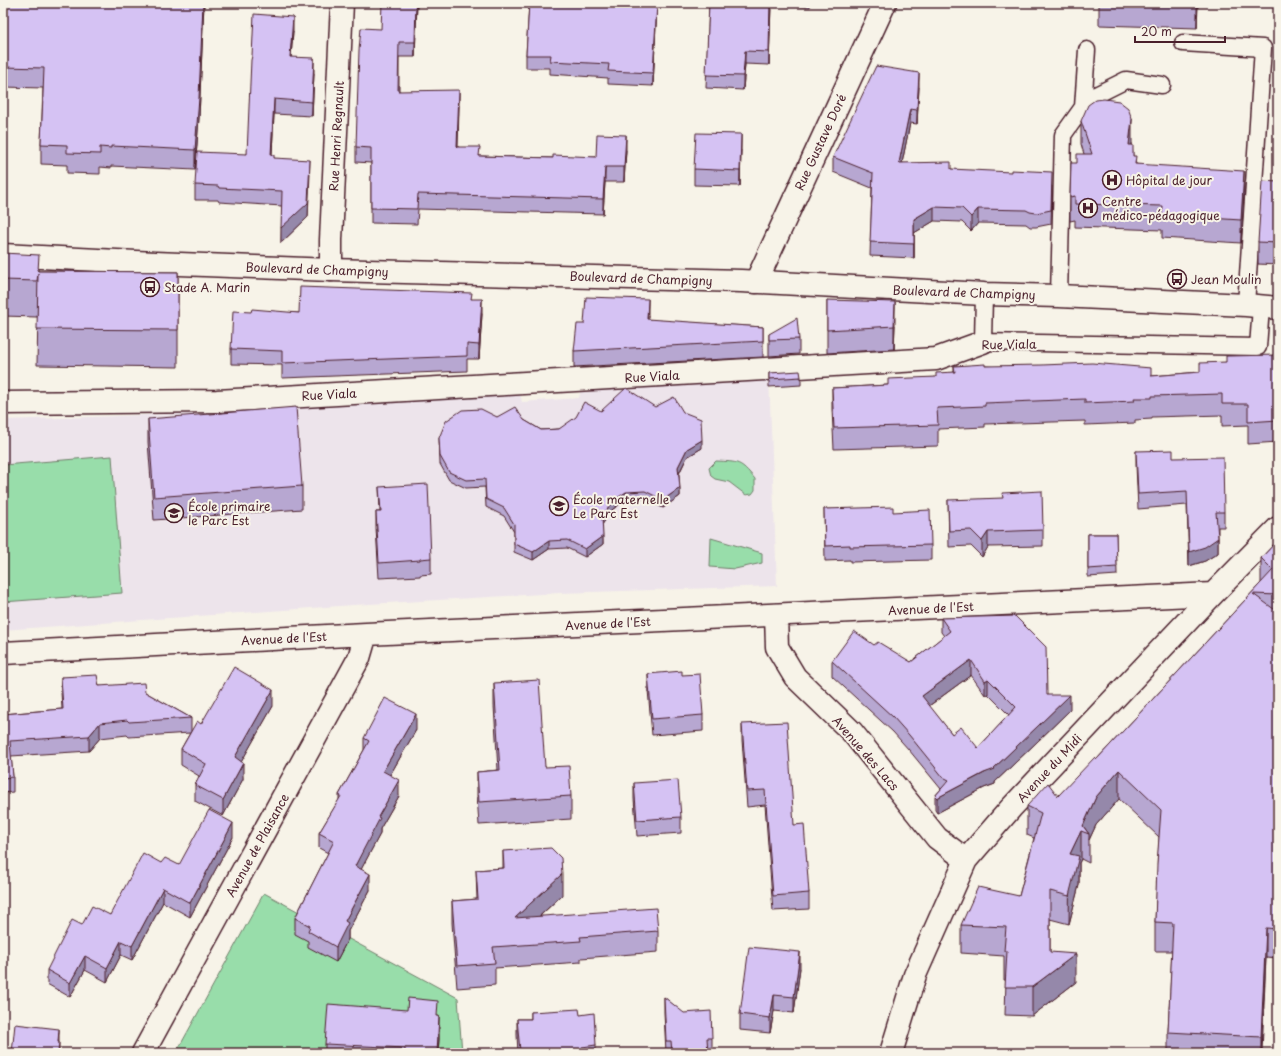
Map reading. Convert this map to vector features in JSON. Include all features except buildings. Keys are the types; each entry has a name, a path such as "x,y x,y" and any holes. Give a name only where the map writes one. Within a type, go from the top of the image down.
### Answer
{"street":[{"name":"Rue Henri Regnault","path":"331,270 331,240 342,3"},
{"name":"Rue Gustave Doré","path":"756,282 885,3"},
{"name":"Boulevard de Champigny","path":"3,255 331,270 756,282 1262,306"},
{"name":"Rue Viala","path":"3,403 217,401 936,359 983,342"},
{"name":"Avenue du Midi","path":"891,1053 915,975 966,860 1011,808 1213,594 1278,528"},
{"name":"Avenue de l'Est","path":"3,653 366,634 1213,594"},
{"name":"Avenue des Lacs","path":"776,615 777,647 795,677 852,732 937,838 966,860"},
{"name":"Avenue de Plaisance","path":"143,1053 359,658 366,634"}],"lane":[{"path":"1183,43 1263,48 1262,306"},
{"path":"1059,296 1063,135 1083,107 1087,50"},
{"path":"1084,100 1126,80 1162,84"},
{"path":"983,342 984,294"},
{"name":"Rue Viala","path":"983,342 1258,347 1262,306"}],"shaded area":[{"path":"769,376 777,586 560,593 353,605 3,630 3,420 206,413 520,394 522,402 579,398 581,389"}],"green space":[{"path":"236,3 317,3 317,7"},
{"path":"112,456 122,593 3,602 3,465"},
{"path":"716,461 734,462 746,469 755,479 755,490 752,494 746,495 729,482 715,479 711,476 709,468"},
{"path":"711,538 762,553 762,563 735,569 710,567"},
{"path":"264,893 458,998 462,1053 176,1053"}],"place":[{"name":"Hôpital de jour","path":"1112,180"},
{"name":"Centre médico-pédagogique","path":"1088,208"},
{"name":"Jean Moulin","path":"1177,279"},
{"name":"Stade A. Marin","path":"150,287"},
{"name":"École maternelle Le Parc Est","path":"559,506"},
{"name":"École primaire le Parc Est","path":"174,513"}]}
